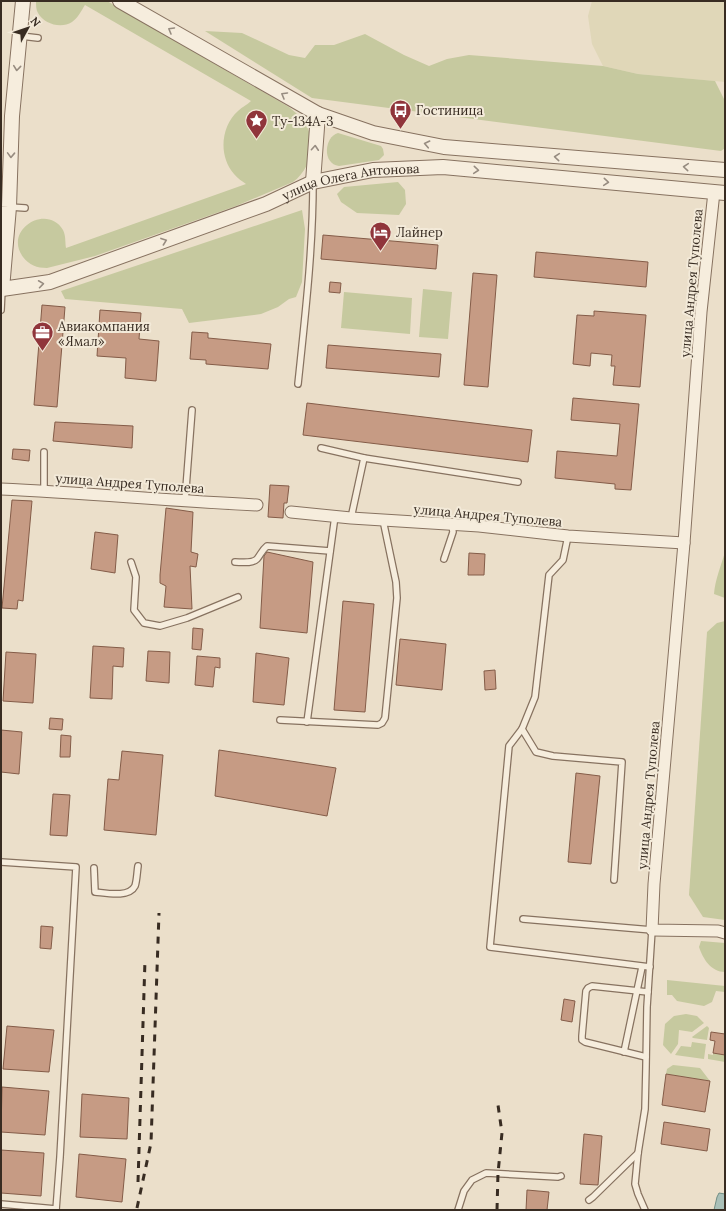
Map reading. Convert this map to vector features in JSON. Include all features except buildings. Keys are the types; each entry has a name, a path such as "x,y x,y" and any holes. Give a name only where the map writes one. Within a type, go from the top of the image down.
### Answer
{"street":[{"path":"2,289 9,207 12,116 24,1"},
{"name":"улица Олега Антонова","path":"120,1 318,114 373,133 444,147 725,170"},
{"path":"313,182 318,114"},
{"name":"улица Олега Антонова","path":"2,289 50,282 266,204 313,182 373,170 443,167 719,193"},
{"name":"улица Андрея Туполева","path":"652,930 655,869 684,543 702,312 719,193"},
{"name":"улица Андрея Туполева","path":"1,489 257,505"},
{"name":"улица Андрея Туполева","path":"291,512 568,536 684,543"},
{"path":"652,930 718,931 725,933"}],"lane":[{"path":"20,36 38,38"},
{"path":"298,384 310,277 313,182"},
{"path":"9,207 25,208"},
{"path":"1,310 2,289"},
{"path":"185,501 192,410"},
{"path":"320,448 364,458 518,482"},
{"path":"44,452 44,491"},
{"path":"351,518 364,458"},
{"path":"307,722 335,516"},
{"path":"280,720 378,725 382,723 384,718 397,598 396,582 384,520"},
{"path":"444,559 454,532 452,525"},
{"path":"568,536 563,560 549,575 535,697 522,729 509,746 490,947 650,967"},
{"path":"235,562 253,562 268,546 330,551"},
{"path":"131,562 136,577 134,610 144,623 160,626 187,618 238,597"},
{"path":"522,729 536,752 553,756 622,762 614,880"},
{"path":"1,862 76,868 56,1210 1,1204"},
{"path":"94,868 95,892 125,893 132,890 136,884 138,866"},
{"path":"523,919 652,930 647,1007 645,1108 638,1153 636,1184 638,1194 645,1210"},
{"path":"624,1052 642,967"},
{"path":"646,1057 582,1040 586,991 588,988 592,986 648,992"},
{"path":"589,1200 638,1153"},
{"path":"458,1210 464,1191 472,1180 486,1173 561,1176"}],"shaded area":[{"path":"592,1 725,1 725,82 638,74 603,66 592,44 588,16"}],"green space":[{"path":"36,1 107,1 289,107 306,125 311,140 310,156 304,171 293,182 236,206 95,256 47,268 37,267 31,264 25,260 18,247 19,238 23,229 30,223 38,220 47,219 56,222 64,232 66,248 246,184 235,175 229,167 225,159 224,141 225,133 232,117 251,101 85,5 72,22 58,25 48,23 41,17 37,10"},
{"path":"205,31 242,33 289,55 305,58 315,45 334,45 365,34 404,55 429,66 447,59 469,55 603,66 638,74 715,81 725,101 725,148 721,151 312,98"},
{"path":"338,133 381,146 384,155 379,160 339,166 334,164 330,161 327,150 333,135"},
{"path":"398,182 405,190 406,204 399,215 357,213 341,202 337,194 344,187"},
{"path":"302,210 305,229 302,282 296,297 289,299 278,307 261,314 189,323 182,309 65,299 61,291"},
{"path":"423,289 452,292 448,339 419,337"},
{"path":"344,292 412,298 410,334 341,328"},
{"path":"725,552 725,598 714,594"},
{"path":"725,621 725,920 703,917 689,895 707,632 717,623"},
{"path":"701,941 725,943 725,972 716,970 708,964 699,947"},
{"path":"667,980 725,986 725,992 716,991 712,1002 704,1006 677,1001 672,995 667,995"},
{"path":"686,1014 697,1016 704,1023 692,1032 679,1030 678,1044 671,1054 663,1045 665,1024 674,1016"},
{"path":"707,1026 709,1028 707,1040 692,1037"},
{"path":"692,1042 706,1044 704,1059 675,1055 681,1046 691,1047"},
{"path":"713,1053 725,1055 725,1062 708,1059 708,1054 713,1055"},
{"path":"673,1065 700,1068 710,1081 666,1074 667,1069"}],"water":[{"path":"719,1193 725,1194 725,1210 714,1210"}],"railway":[{"path":"137,1208 151,1143 159,913"},
{"path":"138,1182 145,960"},
{"path":"497,1210 498,1173 502,1133 498,1105"}],"place":[{"name":"Гостиница","path":"401,130"},
{"name":"Ту-134А-3","path":"257,140"},
{"name":"Лайнер","path":"380,252"},
{"name":"Авиакомпания «Ямал»","path":"42,352"}]}
